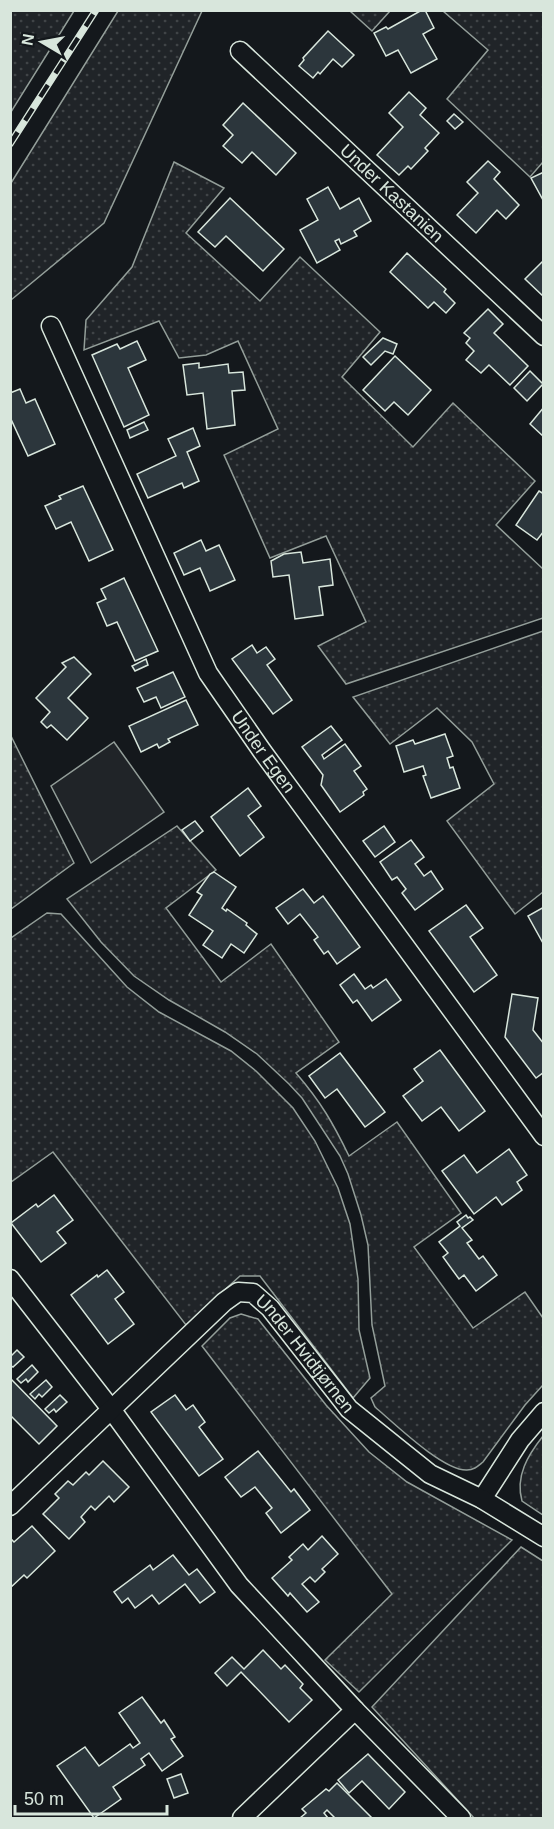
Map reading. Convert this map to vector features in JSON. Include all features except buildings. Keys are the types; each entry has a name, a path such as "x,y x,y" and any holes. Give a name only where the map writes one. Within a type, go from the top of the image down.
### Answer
{"street":[{"name":"Under Kastanien","path":"240,51 543,336"},
{"name":"Under Egen","path":"51,326 208,673 262,751 543,1136"},
{"path":"10,1279 111,1409 239,1585 355,1710 461,1818"},
{"name":"Under Hvidtjørnen","path":"10,1506 224,1302 238,1292 253,1293 270,1308 349,1409 430,1474 482,1499 543,1537"},
{"path":"482,1499 520,1440 543,1412"},
{"path":"242,1818 355,1710"}],"shaded area":[{"path":"10,11 74,11 11,112"},
{"path":"118,11 202,11 104,223 11,300 11,183"},
{"path":"350,11 390,11 372,31"},
{"path":"443,11 543,11 543,162 530,177 447,99 488,50"},
{"path":"174,162 224,188 186,233 260,301 300,257 380,332 342,377 413,447 453,403 535,481 496,525 543,569 543,618 346,684 318,646 366,622 326,536 270,558 224,455 278,429 238,341 206,355 179,358 159,321 84,350 86,320 132,267"},
{"path":"543,631 543,892 515,914 447,821 494,784 472,742 437,708 390,744 353,697"},
{"path":"11,736 74,863 10,909"},
{"path":"114,742 164,812 91,863 51,786"},
{"path":"177,826 216,870 166,908 221,982 271,944 339,1042 296,1073 326,1113 349,1156 397,1122 461,1213 414,1247 473,1328 525,1292 543,1318 543,1385 525,1405 483,1462 474,1469 457,1468 432,1455 375,1407 371,1398 385,1386 372,1325 368,1245 361,1215 340,1156 302,1098 257,1054 134,976 101,942 67,899"},
{"path":"47,913 61,914 127,987 159,1012 231,1051 256,1071 293,1108 315,1141 338,1188 350,1224 358,1279 359,1330 370,1378 353,1398 260,1276 240,1276 186,1325 53,1152 11,1182 11,938"},
{"path":"241,1314 258,1319 326,1405 369,1452 407,1482 512,1540 359,1692 325,1660 392,1594 202,1346 230,1318"},
{"path":"543,1436 543,1515 522,1501 520,1483 524,1466"},
{"path":"521,1547 543,1561 543,1818 474,1818 372,1707"}],"railway":[{"path":"10,144 96,10"}]}
